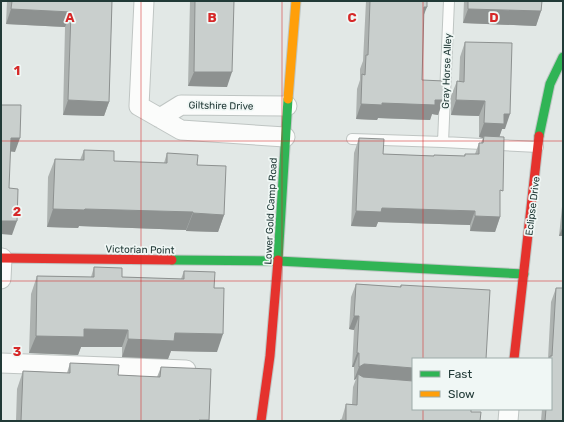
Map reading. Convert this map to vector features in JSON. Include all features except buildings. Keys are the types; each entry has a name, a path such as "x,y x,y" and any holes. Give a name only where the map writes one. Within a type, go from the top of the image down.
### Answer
{"street":[{"path":"144,1 140,106 181,130 285,137"},
{"name":"Lower Gold Camp Road","path":"261,421 270,356 278,261 287,106 296,1"},
{"name":"Eclipse Drive","path":"514,358 538,147 550,84 563,57"},
{"name":"Giltshire Drive","path":"160,118 181,105 287,106"},
{"path":"1,258 1,279"},
{"name":"Victorian Point","path":"1,258 278,261 524,274"},
{"path":"1,363 199,371"},
{"path":"508,421 509,410"}],"lane":[{"name":"Gray Horse Alley","path":"443,142 449,1"},
{"path":"352,139 538,147"}],"traffic: fast":[{"path":"539,136 550,84 563,57"},
{"path":"278,260 288,99"},
{"path":"172,260 278,261 524,274"}],"traffic: slow":[{"path":"288,99 296,1"}],"traffic: jam":[{"path":"514,358 539,136"},
{"path":"1,258 172,260"},
{"path":"261,421 270,356 278,260"}]}
